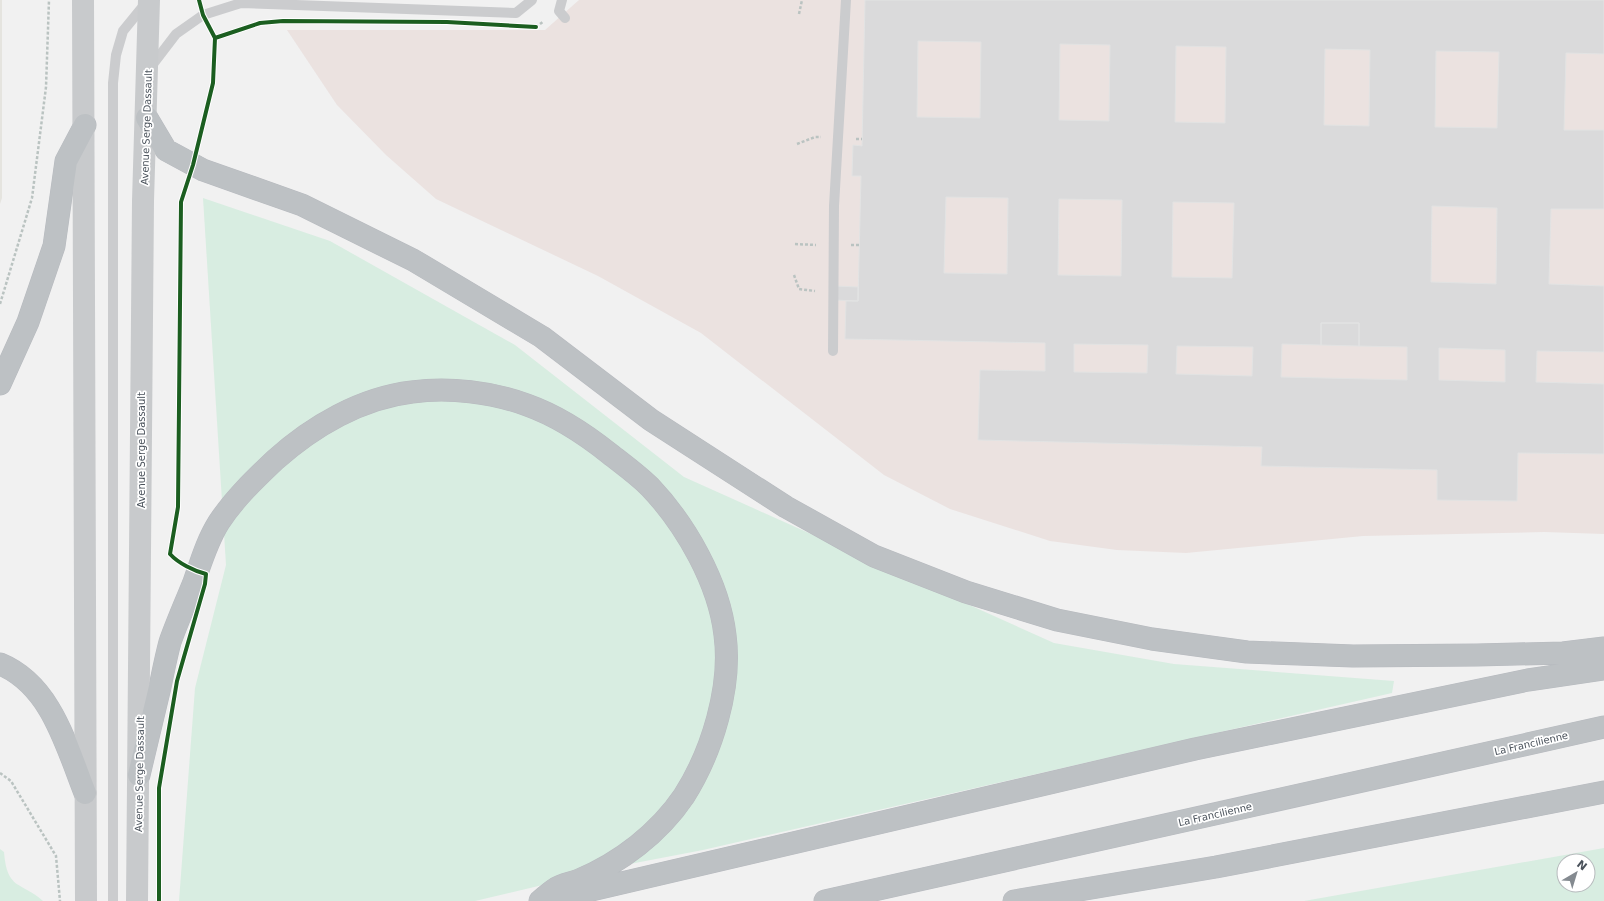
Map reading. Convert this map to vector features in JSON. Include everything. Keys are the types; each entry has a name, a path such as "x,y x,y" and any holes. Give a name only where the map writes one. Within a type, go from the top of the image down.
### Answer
{"highway":[{"path":"147,118 166,150 203,170 302,206 414,260 542,337 651,420 786,507 874,556 966,592 1057,620 1152,639 1248,652 1353,656 1477,655 1563,653 1604,648"},
{"path":"0,384 28,322 54,246 66,162 85,125"},
{"path":"139,775 169,645 206,546 219,522 259,474 288,449 321,425 367,404 398,395 412,392 472,392 527,404 570,425 594,441 650,486 668,508 706,571 715,592 725,634 726,661 721,708 712,735 693,780 669,816 652,833 623,856 580,880 555,888 540,901"},
{"path":"0,664 15,670 35,688 51,710 85,793"},
{"path":"544,901 1195,749 1528,680 1604,669"},
{"name":"La Francilienne","path":"825,901 1604,727"},
{"path":"1014,901 1216,867 1604,792"}],"main road":[{"path":"83,0 85,125 86,901"},
{"name":"Avenue Serge Dassault","path":"137,901 143,209 147,118 149,0"}],"lane":[{"path":"113,901 113,83 116,55 123,31 149,0"},
{"path":"147,71 176,34 203,15 241,3 516,13 532,0"},
{"path":"562,0 559,11 565,18"},
{"path":"833,351 834,206 846,0"}],"path":[{"path":"0,304 32,198 46,87 49,0"},
{"path":"799,14 802,0"},
{"path":"529,26 536,27"},
{"path":"0,773 11,782 56,856 60,901"}],"shaded area":[{"path":"0,0 2,0 2,198 0,204"},
{"path":"579,0 1604,0 1604,534 1544,532 1363,536 1186,553 1117,550 1050,541 950,509 884,475 701,333 598,276 436,199 386,155 337,105 287,30 545,30"}],"green space":[{"path":"203,198 330,241 515,345 684,477 1054,643 1174,664 1394,681 1392,693 703,850 635,863 475,901 179,901 195,688 226,565"},
{"path":"1604,848 1604,901 1304,901 1556,856 1556,893 1596,893 1596,853 1576,853"},
{"path":"0,849 4,852 8,873 16,884 43,901 0,901"}],"building":[{"path":"865,0 1604,0 1604,54 1566,53 1564,130 1604,130 1604,209 1551,209 1549,284 1604,286 1604,352 1537,351 1536,382 1604,384 1604,454 1518,453 1517,501 1437,500 1437,470 1261,466 1262,447 978,440 980,370 1045,371 1045,343 845,339 846,301 858,301 861,176 852,176 853,145 862,146","holes":["918,41 981,42 980,118 917,117","1060,44 1110,45 1109,121 1059,120","1176,46 1226,47 1225,123 1175,122","1325,49 1370,50 1369,126 1324,125","1436,51 1499,52 1497,128 1435,127","946,197 1008,198 1007,274 944,273","1059,199 1122,200 1121,276 1058,275","1173,202 1234,203 1232,278 1172,277","1432,206 1497,208 1496,284 1431,282","1321,323 1359,323 1359,346 1407,347 1407,380 1281,377 1282,344 1321,345","1074,344 1148,345 1147,373 1074,372","1177,346 1253,347 1252,376 1176,374","1439,348 1505,350 1505,382 1439,380"]},
{"path":"834,286 858,287 858,301 834,300"},
{"path":"1321,323 1359,323 1359,346 1321,345"}],"cycle path":[{"path":"159,901 159,788 177,681 205,584 206,574 186,566 170,554 178,507 181,202 193,165 213,83 215,38 203,15 199,0"},
{"path":"215,38 260,23 283,21 447,22 536,27"}]}
